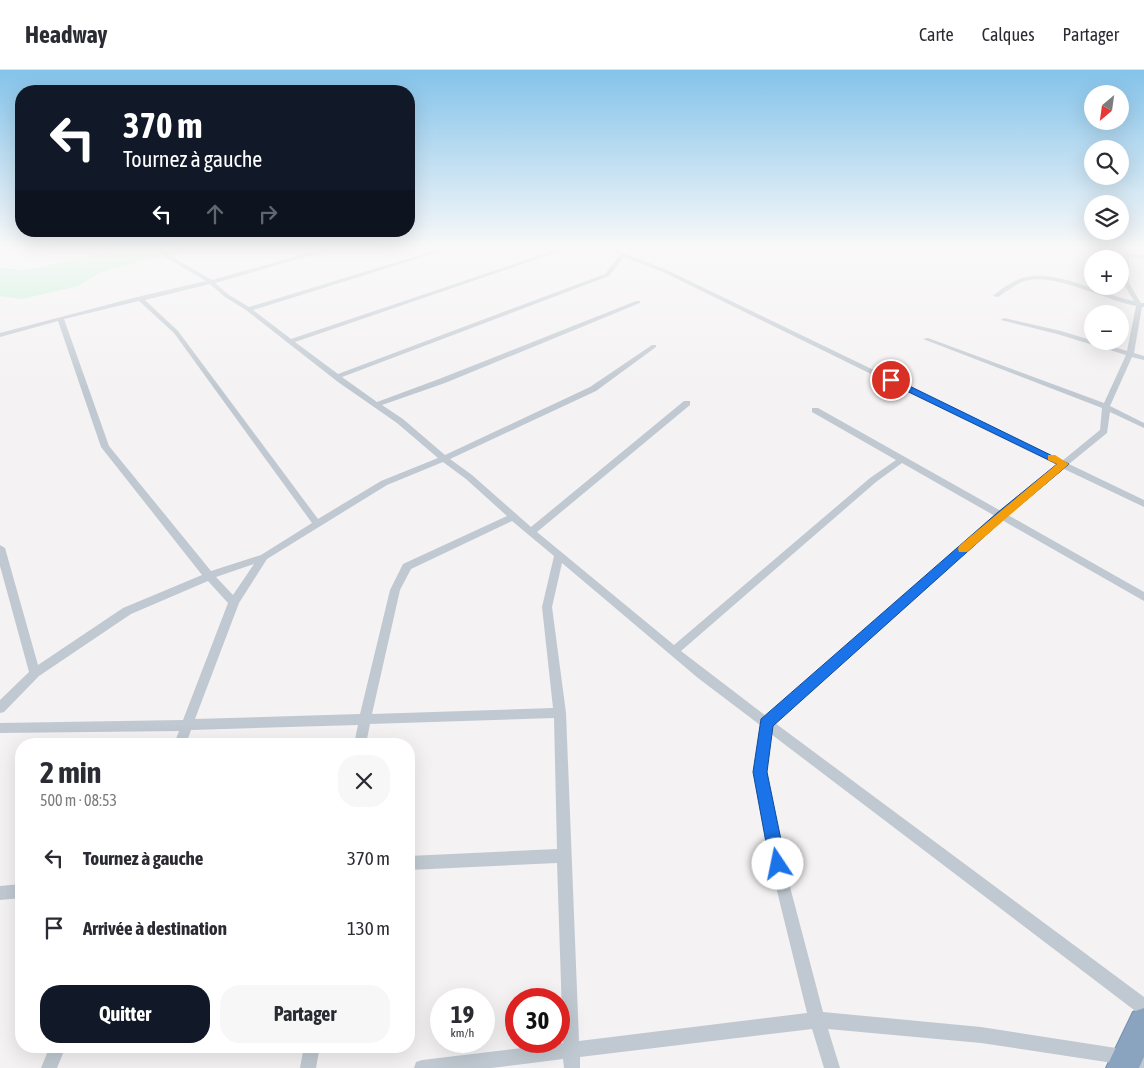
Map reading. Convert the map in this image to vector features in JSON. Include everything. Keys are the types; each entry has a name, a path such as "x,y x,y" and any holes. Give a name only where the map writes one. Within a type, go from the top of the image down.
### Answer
{"street":[{"path":"0,335 150,296"},
{"path":"227,296 248,308 337,377 400,421 674,651 766,723 1144,1007"},
{"path":"248,308 289,296"},
{"path":"291,341 425,296"},
{"path":"337,377 553,296"},
{"path":"716,296 1144,504"},
{"path":"832,1068 817,1020 782,883 760,772 766,723 1001,516 1104,431 1106,407 1130,353 1142,305 1101,296"},
{"path":"139,298 176,332 317,524"},
{"path":"376,405 442,381 638,302"},
{"path":"60,318 104,447 209,576 234,602"},
{"path":"1004,320 1059,332 1144,358"},
{"path":"926,339 1106,407 1144,426"},
{"path":"0,708 35,673 127,611 209,576 264,557 384,483 444,459 593,389 654,346"},
{"path":"530,532 687,403"},
{"path":"815,410 1144,597"},
{"path":"674,651 872,480 902,459"},
{"path":"361,738 395,590 407,567 513,517"},
{"path":"0,548 35,673"},
{"path":"559,555 547,607 560,713 572,1068"},
{"path":"182,738 234,602 264,557"},
{"path":"0,728 187,725 560,713"},
{"path":"415,864 564,856"},
{"path":"0,893 15,892"},
{"path":"422,1068 817,1020 981,1035 1134,1052"},
{"path":"49,1068 55,1053"},
{"path":"308,1068 311,1053"}],"green space":[{"path":"0,296 37,296 22,299"}],"slow traffic":[{"path":"963,549 1064,464 1051,457"}],"route":[{"path":"778,864 760,772 766,723 1001,516 1064,464 891,380"}]}
